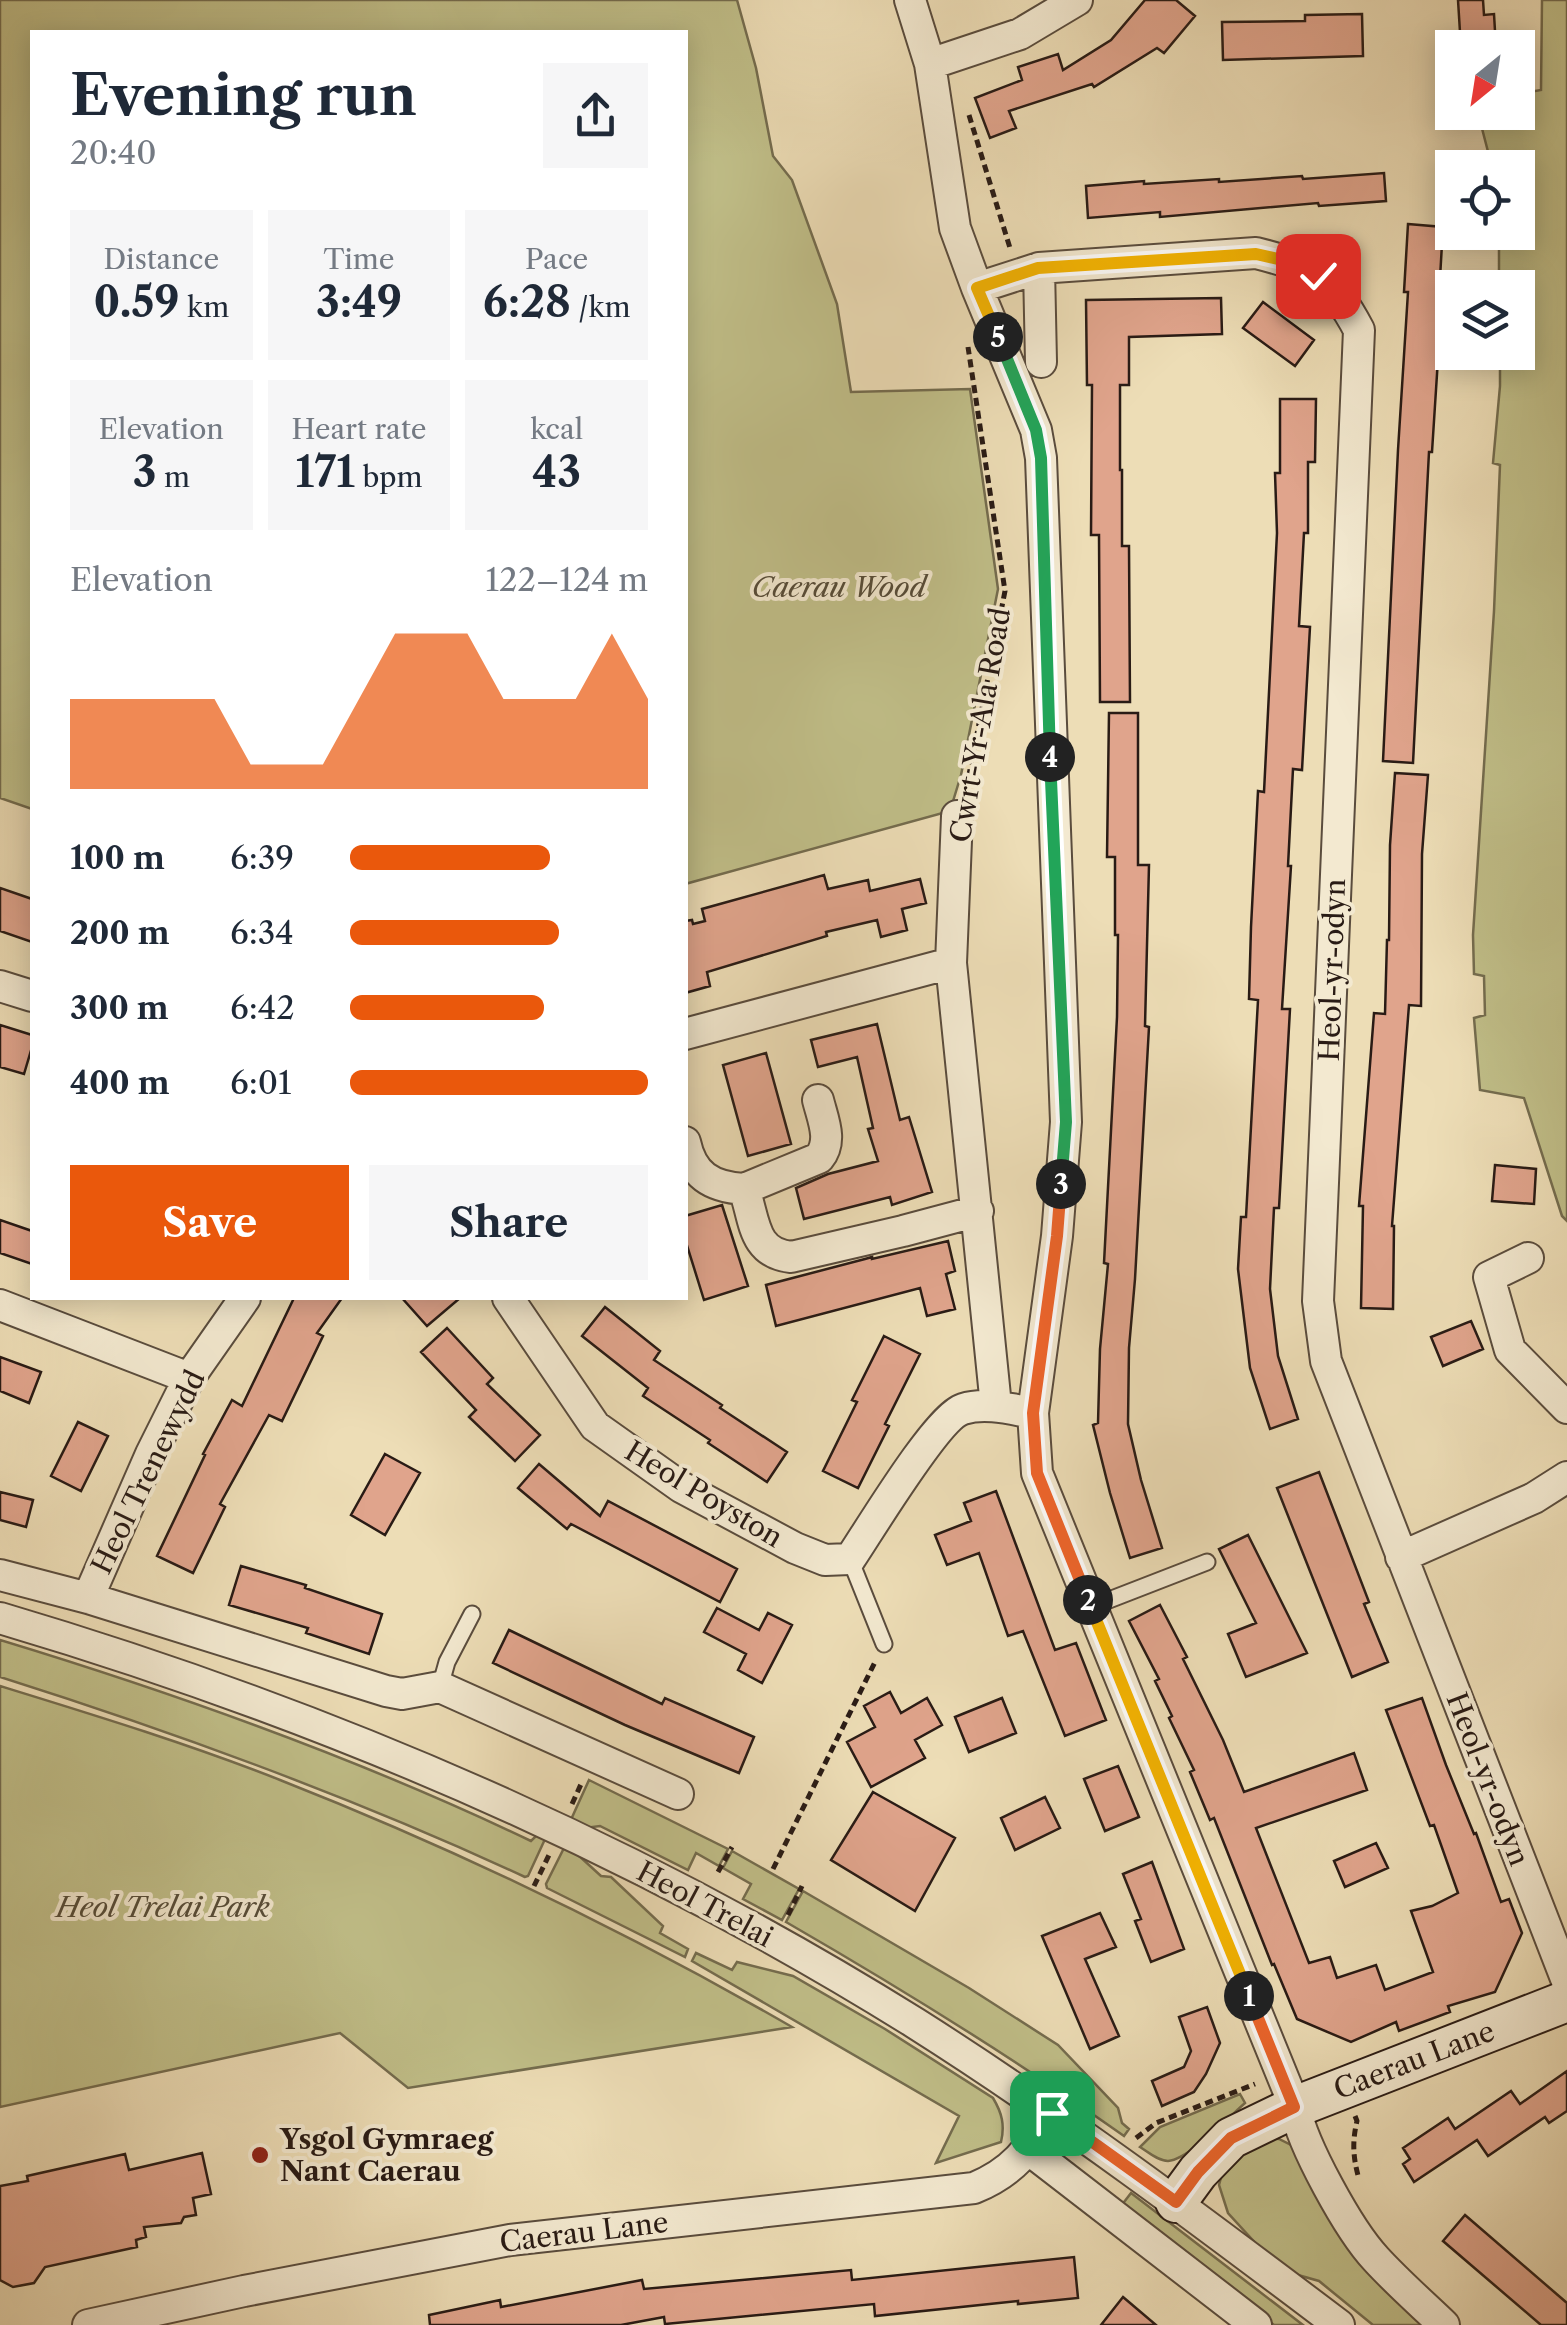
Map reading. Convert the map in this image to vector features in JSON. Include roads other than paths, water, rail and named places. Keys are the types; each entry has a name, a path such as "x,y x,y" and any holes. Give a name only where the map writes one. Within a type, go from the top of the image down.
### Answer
{"street":[{"name":"Cwrt-Yr-Ala Road","path":"910,0 930,64 955,228 1036,430 1042,482 1066,1122 1057,1236 1033,1413 1037,1473 1289,2093"},
{"path":"930,64 1020,34 1077,0"},
{"name":"Heol-yr-odyn","path":"977,288 1028,272 1256,254 1291,262 1318,276 1345,303 1358,330 1318,1300 1326,1360 1567,1981"},
{"path":"1028,272 1041,362"},
{"name":"Cwrt-Yr-Ala Road","path":"957,816 952,962 996,1406"},
{"path":"688,1033 952,962"},
{"path":"0,986 30,995"},
{"path":"688,1156 701,1176 725,1188 744,1189 819,1158 828,1145 818,1100"},
{"path":"744,1189 760,1240 777,1255 791,1257 978,1211"},
{"path":"1528,1258 1489,1278 1510,1350 1567,1408"},
{"name":"Heol Trenewydd","path":"88,1598 189,1378 243,1300"},
{"name":"Heol Poyston","path":"509,1300 594,1426 681,1487 795,1548 825,1560 850,1559"},
{"path":"0,1305 189,1378"},
{"path":"850,1559 933,1435 961,1409 996,1406 1033,1413"},
{"path":"1401,1557 1534,1498 1567,1477"},
{"path":"0,1574 386,1691 402,1694 440,1686 678,1794"},
{"name":"Heol Trelai","path":"0,1618 136,1659 315,1724 460,1783 561,1830 774,1940 913,2022 1052,2113 1339,2325"},
{"name":"Caerau Lane","path":"1176,2202 1231,2138 1289,2093 1342,2088 1567,2002"},
{"path":"1289,2093 1298,2126 1336,2200 1373,2256 1444,2325"},
{"name":"Caerau Lane","path":"88,2325 167,2317 420,2256 510,2240 974,2188 996,2179 1028,2149 1052,2113"},
{"path":"1028,2149 1256,2325"}],"lane":[{"path":"850,1559 884,1644"},
{"path":"1091,1608 1207,1562"},
{"path":"440,1686 446,1662 472,1614"}],"place":[{"name":"Ysgol Gymraeg Nant Caerau","path":"260,2155"}],"park label":[{"name":"Caerau Wood","path":"839,587"},
{"name":"Heol Trelai Park","path":"163,1907"}]}
